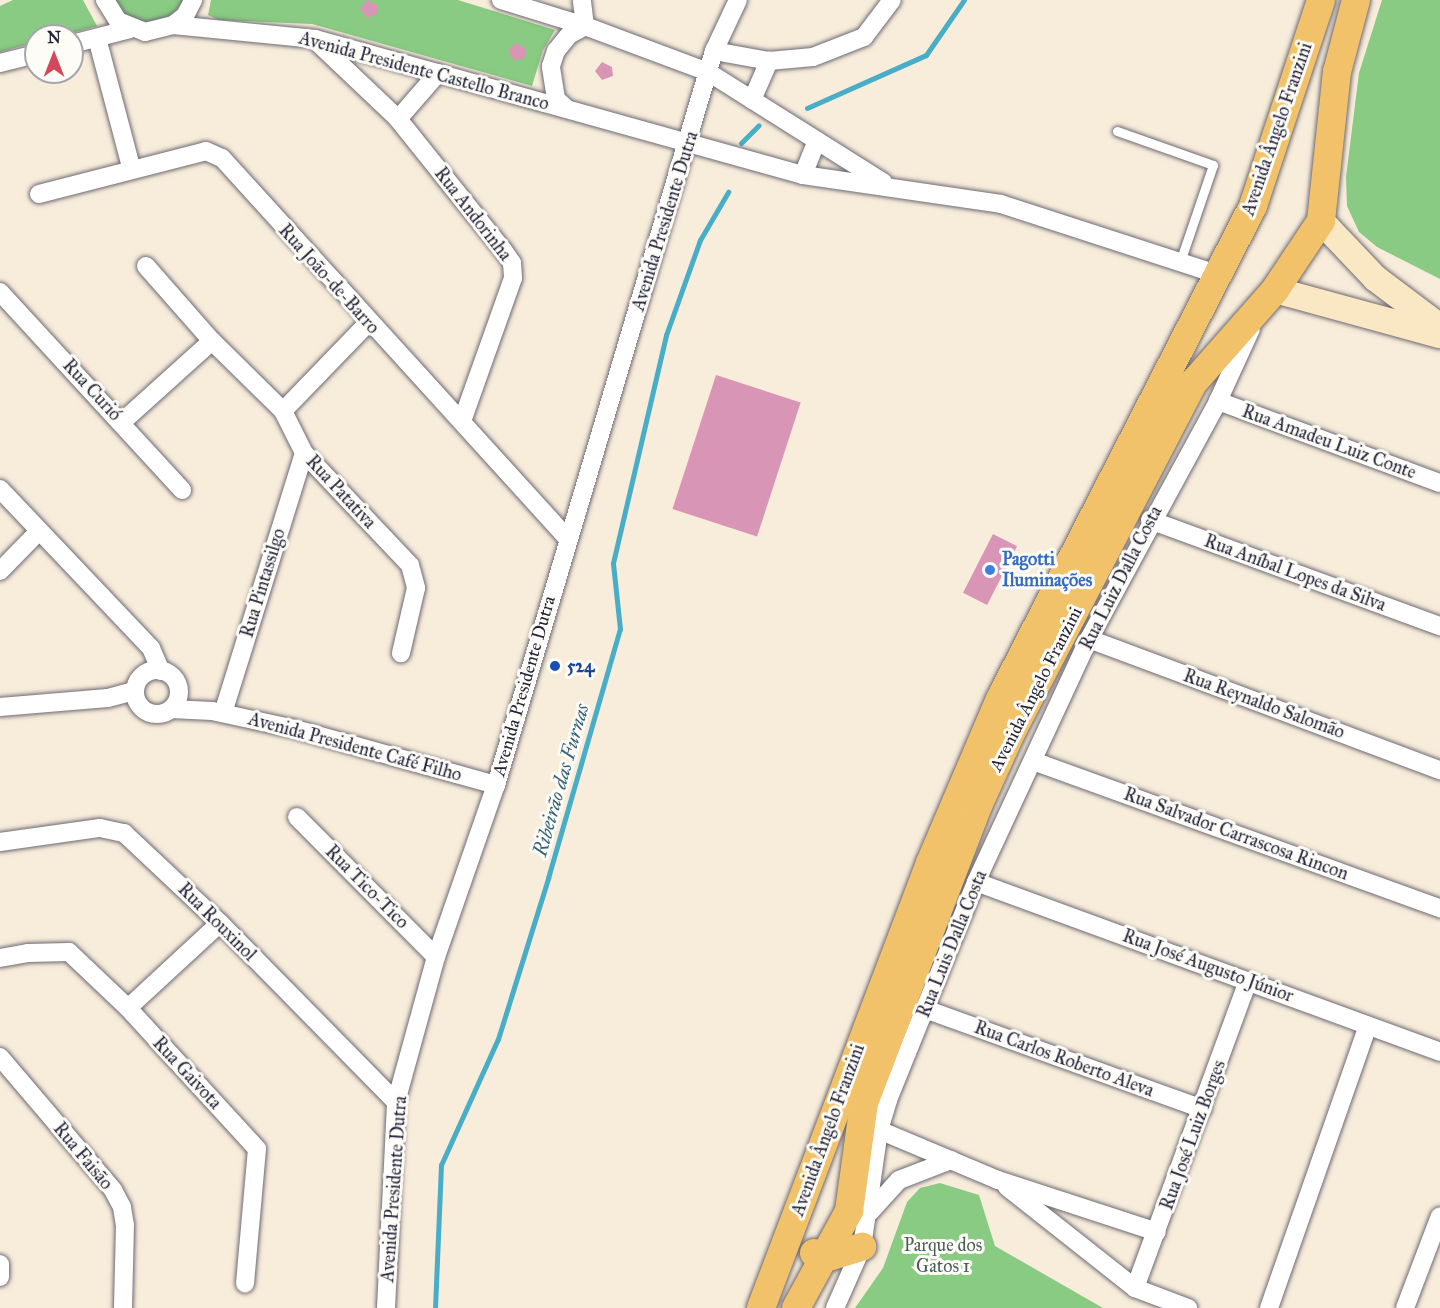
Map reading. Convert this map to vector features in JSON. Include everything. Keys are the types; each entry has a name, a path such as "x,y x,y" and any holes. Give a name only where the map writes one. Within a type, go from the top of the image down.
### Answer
{"main road":[{"name":"Avenida Ângelo Franzini","path":"761,1308 930,863 1000,699 1253,206 1321,0"},
{"name":"Avenida Ângelo Franzini","path":"796,1308 849,1211 864,1103 978,806 1012,731 1194,382 1269,296 1321,221 1337,72 1356,0"},
{"path":"793,1224 806,1249 825,1258 862,1247"}],"street":[{"path":"105,0 118,21 130,29"},
{"path":"173,25 185,16 193,0"},
{"path":"501,0 585,26 708,72 887,185"},
{"path":"582,0 585,26"},
{"name":"Avenida Presidente Dutra","path":"386,1308 396,1102 436,957 496,785 567,538 690,143 714,51 738,0"},
{"path":"714,51 769,61 813,57 864,37 892,0"},
{"name":"Avenida Presidente Castello Branco","path":"130,29 160,31 173,25 315,39 803,175 887,185 1000,204 1217,274"},
{"name":"Avenida Presidente Castello Branco","path":"567,109 556,99 551,66 556,51 569,34 585,26"},
{"path":"84,41 130,29"},
{"path":"97,38 131,167"},
{"name":"Rua Andorinha","path":"315,39 398,119 512,263 513,278 462,421"},
{"path":"0,63 24,57"},
{"path":"752,100 769,61"},
{"path":"398,119 438,73"},
{"path":"803,175 817,141"},
{"name":"Rua João-de-Barro","path":"39,194 131,167 206,151 222,158 368,323 462,421 567,538"},
{"path":"1321,221 1375,278 1440,327"},
{"name":"Rua Patativa","path":"146,266 213,341 283,411 304,453 410,565 416,575 401,653"},
{"name":"Rua Curió","path":"0,292 122,422 182,490"},
{"path":"1269,296 1440,335"},
{"name":"Rua Luiz Dalla Costa","path":"1033,761 1089,639 1150,520 1218,401 1269,296"},
{"path":"283,411 368,323"},
{"path":"122,422 213,341"},
{"name":"Rua Amadeu Luiz Conte","path":"1218,401 1440,483"},
{"name":"Rua Pintassilgo","path":"218,712 304,453"},
{"path":"0,489 151,648 161,671 177,684 178,698 171,709 150,713 108,698"},
{"name":"Rua Aníbal Lopes da Silva","path":"1150,520 1440,626"},
{"path":"0,571 39,531"},
{"name":"Rua Reynaldo Salomão","path":"1089,639 1440,770"},
{"path":"150,713 139,705 137,685 151,648"},
{"path":"0,707 108,698 137,685 149,672 161,671"},
{"name":"Avenida Presidente Café Filho","path":"177,684 218,712"},
{"name":"Avenida Presidente Café Filho","path":"171,709 218,712 496,785"},
{"name":"Rua Luis Dalla Costa","path":"835,1308 862,1247 870,1212 879,1130 976,882 1033,761"},
{"name":"Rua Salvador Carrascosa Rincon","path":"1033,761 1440,908"},
{"name":"Rua Tico-Tico","path":"297,817 436,957"},
{"name":"Rua Rouxinol","path":"0,842 114,829 135,841 220,923 396,1102"},
{"name":"Rua José Augusto Júnior","path":"976,882 1440,1052"},
{"path":"128,1008 220,923"},
{"name":"Rua Gaivota","path":"0,958 28,953 69,952 128,1008 257,1149 245,1283"},
{"name":"Rua José Luiz Borges","path":"1135,1288 1203,1109 1248,981"},
{"name":"Rua Carlos Roberto Aleva","path":"925,1009 1203,1109"},
{"path":"1269,1308 1368,1026"},
{"name":"Rua Faisão","path":"0,1057 113,1190 122,1207 125,1225 123,1308"},
{"path":"879,1130 998,1179 1157,1232"},
{"path":"870,1212 899,1180 951,1160"},
{"path":"998,1179 1135,1288 1188,1308"},
{"path":"1405,1308 1440,1216"},
{"path":"0,1264 0,1277"}],"lane":[{"path":"1117,131 1213,165 1180,262"}],"green space":[{"path":"13,0 83,0 97,26 84,30 84,24 24,24 24,45 0,52 0,6"},
{"path":"113,0 184,0 168,20 144,25 123,15"},
{"path":"211,0 458,0 555,30 543,50 532,86 312,24 219,20 208,15"},
{"path":"1382,0 1440,0 1440,279 1377,247 1359,232 1347,206 1346,177 1359,73"},
{"name":"Parque dos Gatos 1","path":"940,1183 979,1195 995,1246 1103,1308 855,1308 883,1268 907,1202 920,1188"}],"building":[{"path":"367,0 377,5 377,14 367,18 360,9"},
{"path":"515,43 525,48 526,57 515,61 508,52"},
{"path":"602,62 612,67 613,76 602,80 595,71"},
{"path":"716,375 801,403 757,537 672,509"},
{"name":"Pagotti Iluminações","path":"993,534 1017,546 987,605 963,593"}],"waterway":[{"name":"Ribeirão das Furnas","path":"807,108 926,55 964,0"},
{"name":"Ribeirão das Furnas","path":"741,143 759,125"},
{"name":"Ribeirão das Furnas","path":"435,1308 441,1165 498,1039 548,878 620,629 613,563 666,335 700,240 728,192"}],"place":[{"name":"Pagotti Iluminações","path":"990,570"},
{"name":"524","path":"555,666"}]}
